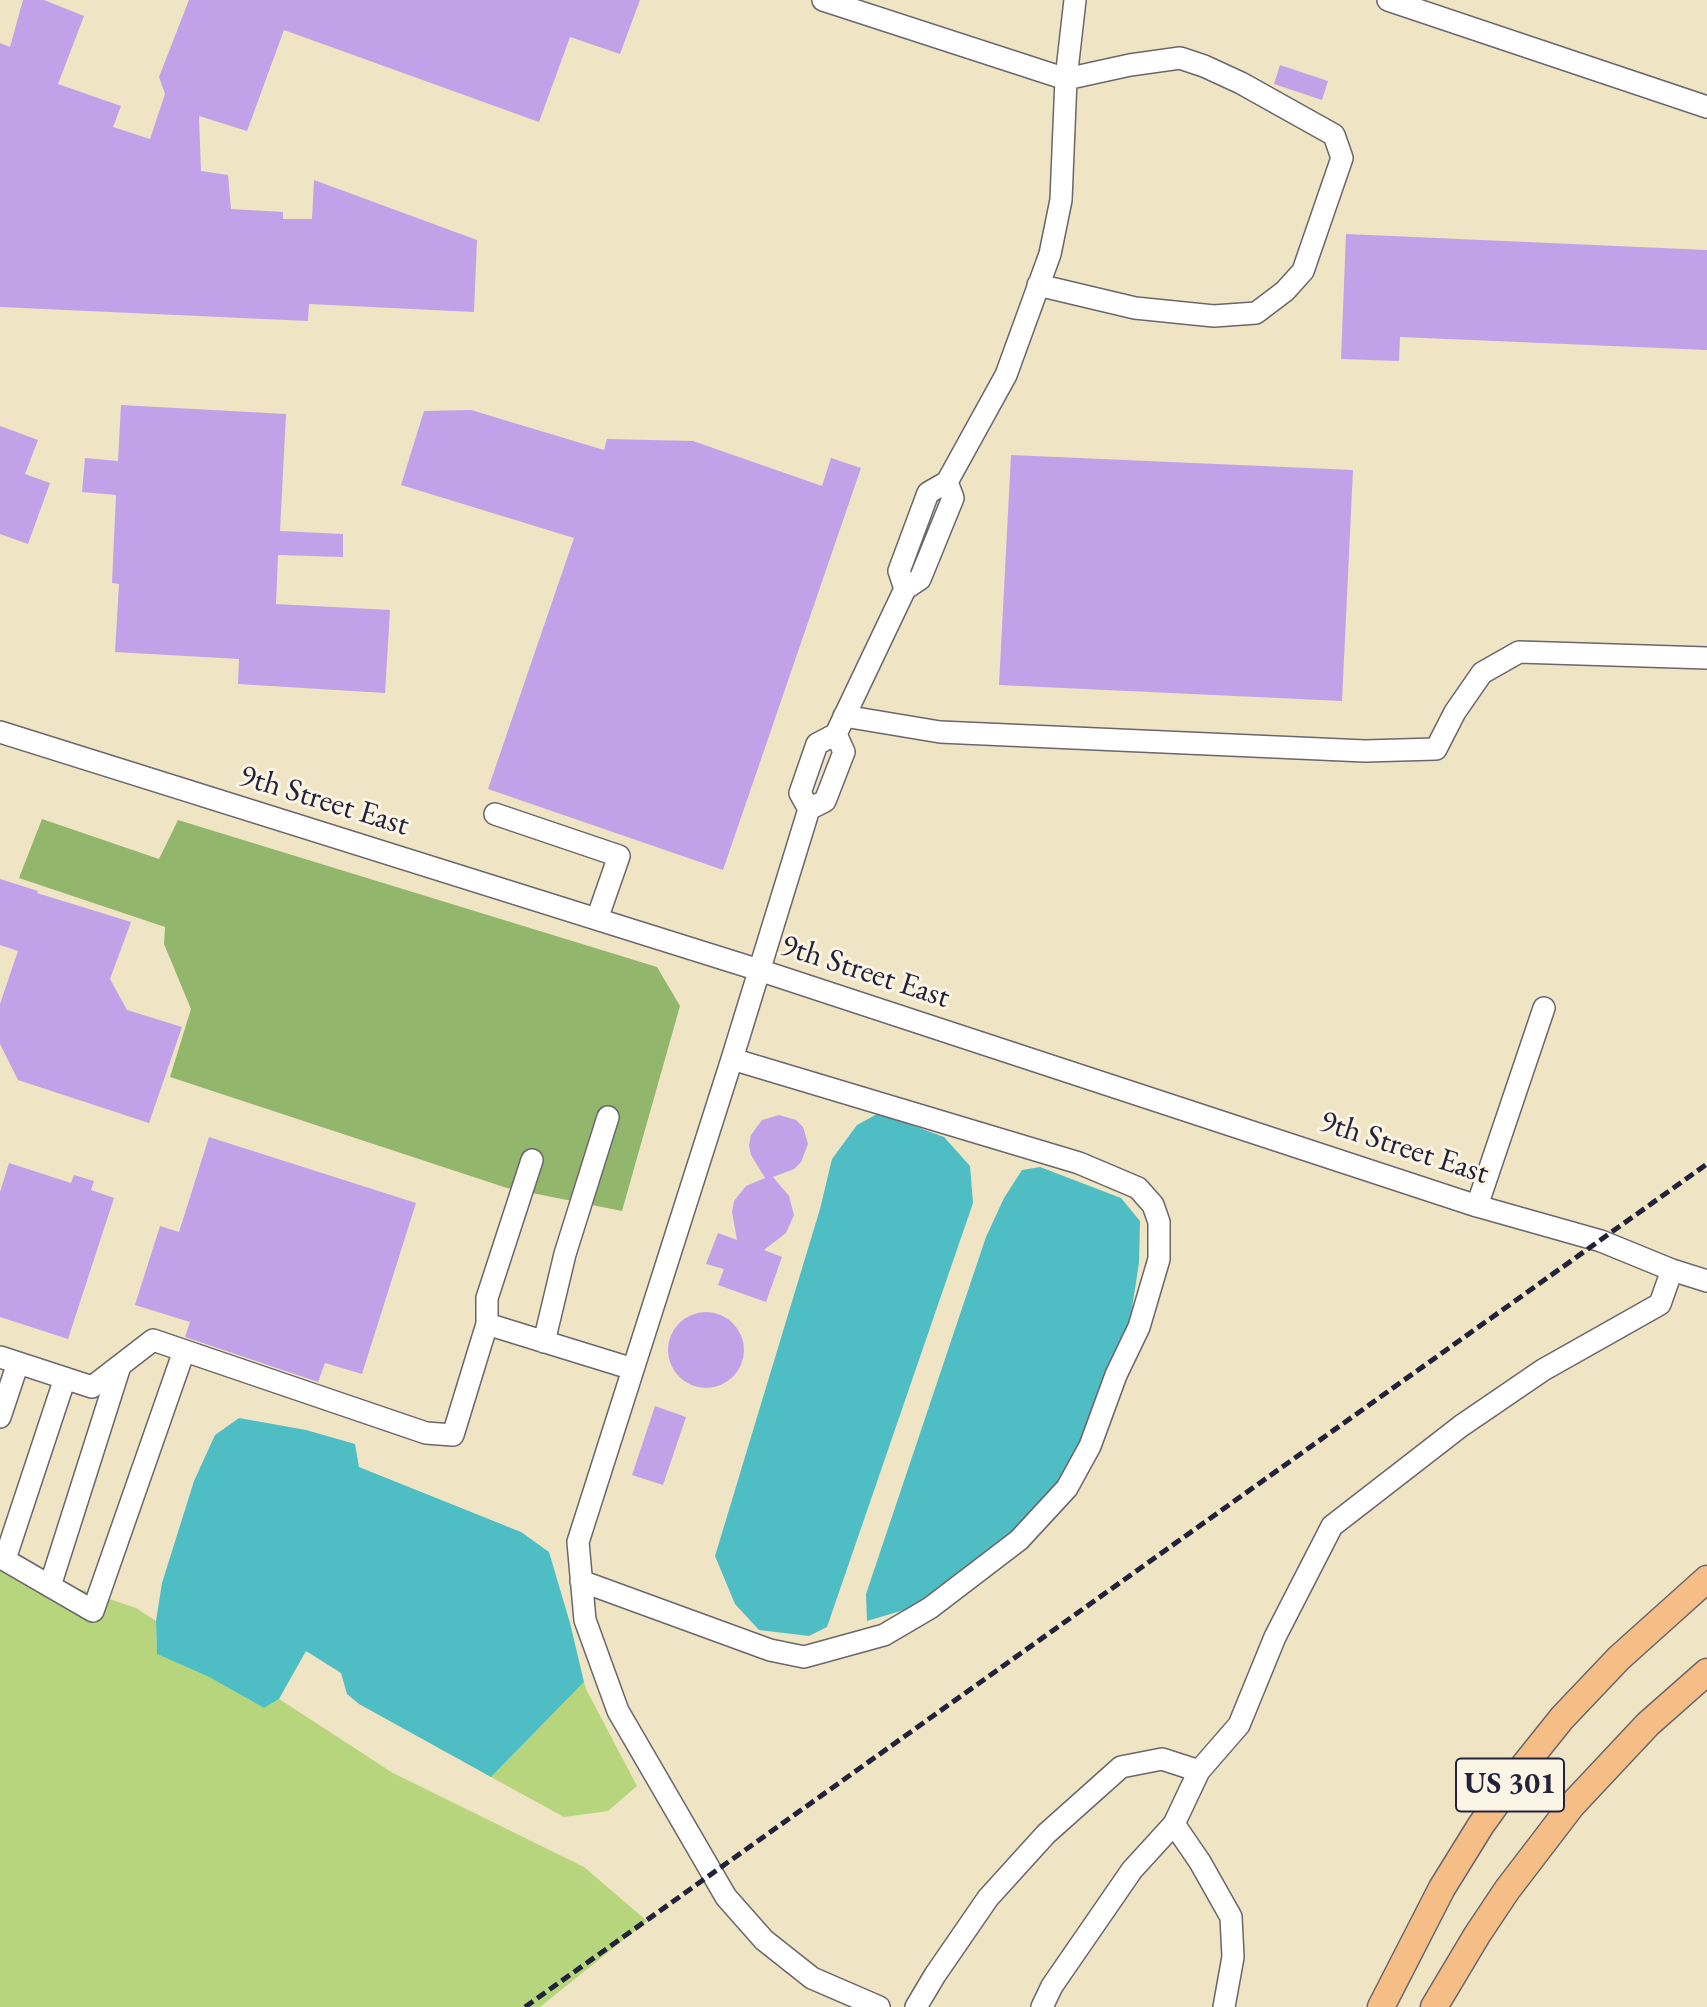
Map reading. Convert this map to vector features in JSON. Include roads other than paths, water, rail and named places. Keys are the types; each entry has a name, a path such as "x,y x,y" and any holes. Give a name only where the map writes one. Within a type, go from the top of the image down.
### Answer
{"main road":[{"name":"US 301","path":"1381,2007 1442,1888 1481,1825 1522,1768 1562,1718 1619,1658 1707,1578"},
{"name":"US 301","path":"1434,2007 1507,1890 1572,1805 1648,1724 1707,1672"}],"street":[{"path":"823,0 1066,79 1130,65 1180,58 1217,72 1334,135 1342,158 1303,271 1285,291 1256,313 1214,316 1135,308 1038,285"},
{"path":"879,2007 812,1978 764,1940 726,1896 618,1711 585,1620 578,1542 809,809 800,793 817,744 840,725 905,589 899,571 929,494 947,482 1006,375 1050,254 1060,200 1066,79 1075,0"},
{"path":"1388,0 1707,107"},
{"path":"840,725 1365,751 1436,749 1455,712 1482,673 1518,652 1707,658"},
{"name":"9th Street East","path":"0,732 759,970 1477,1206 1601,1241 1707,1281"},
{"path":"495,814 619,856 597,919"},
{"path":"1477,1206 1544,1008"},
{"path":"581,1581 771,1650 804,1657 884,1635 930,1608 1019,1539 1067,1488 1090,1446 1116,1375 1139,1327 1160,1259 1159,1223 1153,1205 1138,1188 1079,1163 732,1059"},
{"path":"544,1342 565,1254 608,1117"},
{"path":"0,1417 9,1360 92,1387 153,1340 426,1433 453,1435 487,1324 488,1298 532,1160"},
{"path":"1042,2007 1052,1986 1132,1870 1174,1824 1199,1771 1239,1725 1275,1637 1332,1526 1461,1426 1543,1370 1660,1304 1672,1270"},
{"path":"487,1324 633,1369"},
{"path":"65,1378 2,1558 93,1611 184,1351"},
{"path":"50,1586 120,1366"},
{"path":"916,2007 988,1898 1046,1834 1121,1767 1163,1759 1199,1771"},
{"path":"1174,1824 1231,1917 1233,1957 1224,2007"}],"water":[{"path":"879,1113 944,1137 970,1166 973,1203 827,1627 809,1636 759,1630 735,1604 715,1556 820,1209 832,1159 857,1125"},
{"path":"1040,1167 1121,1198 1140,1221 1139,1263 1130,1321 1072,1459 1032,1522 931,1602 867,1621 866,1594 986,1237 1004,1198 1022,1170"},
{"path":"239,1418 306,1430 355,1444 359,1467 521,1532 549,1552 584,1682 491,1777 359,1704 347,1694 341,1673 306,1651 279,1699 264,1708 209,1677 157,1654 156,1621 162,1583 194,1481 215,1435"}],"railway":[{"path":"525,2007 1707,1164"}]}
